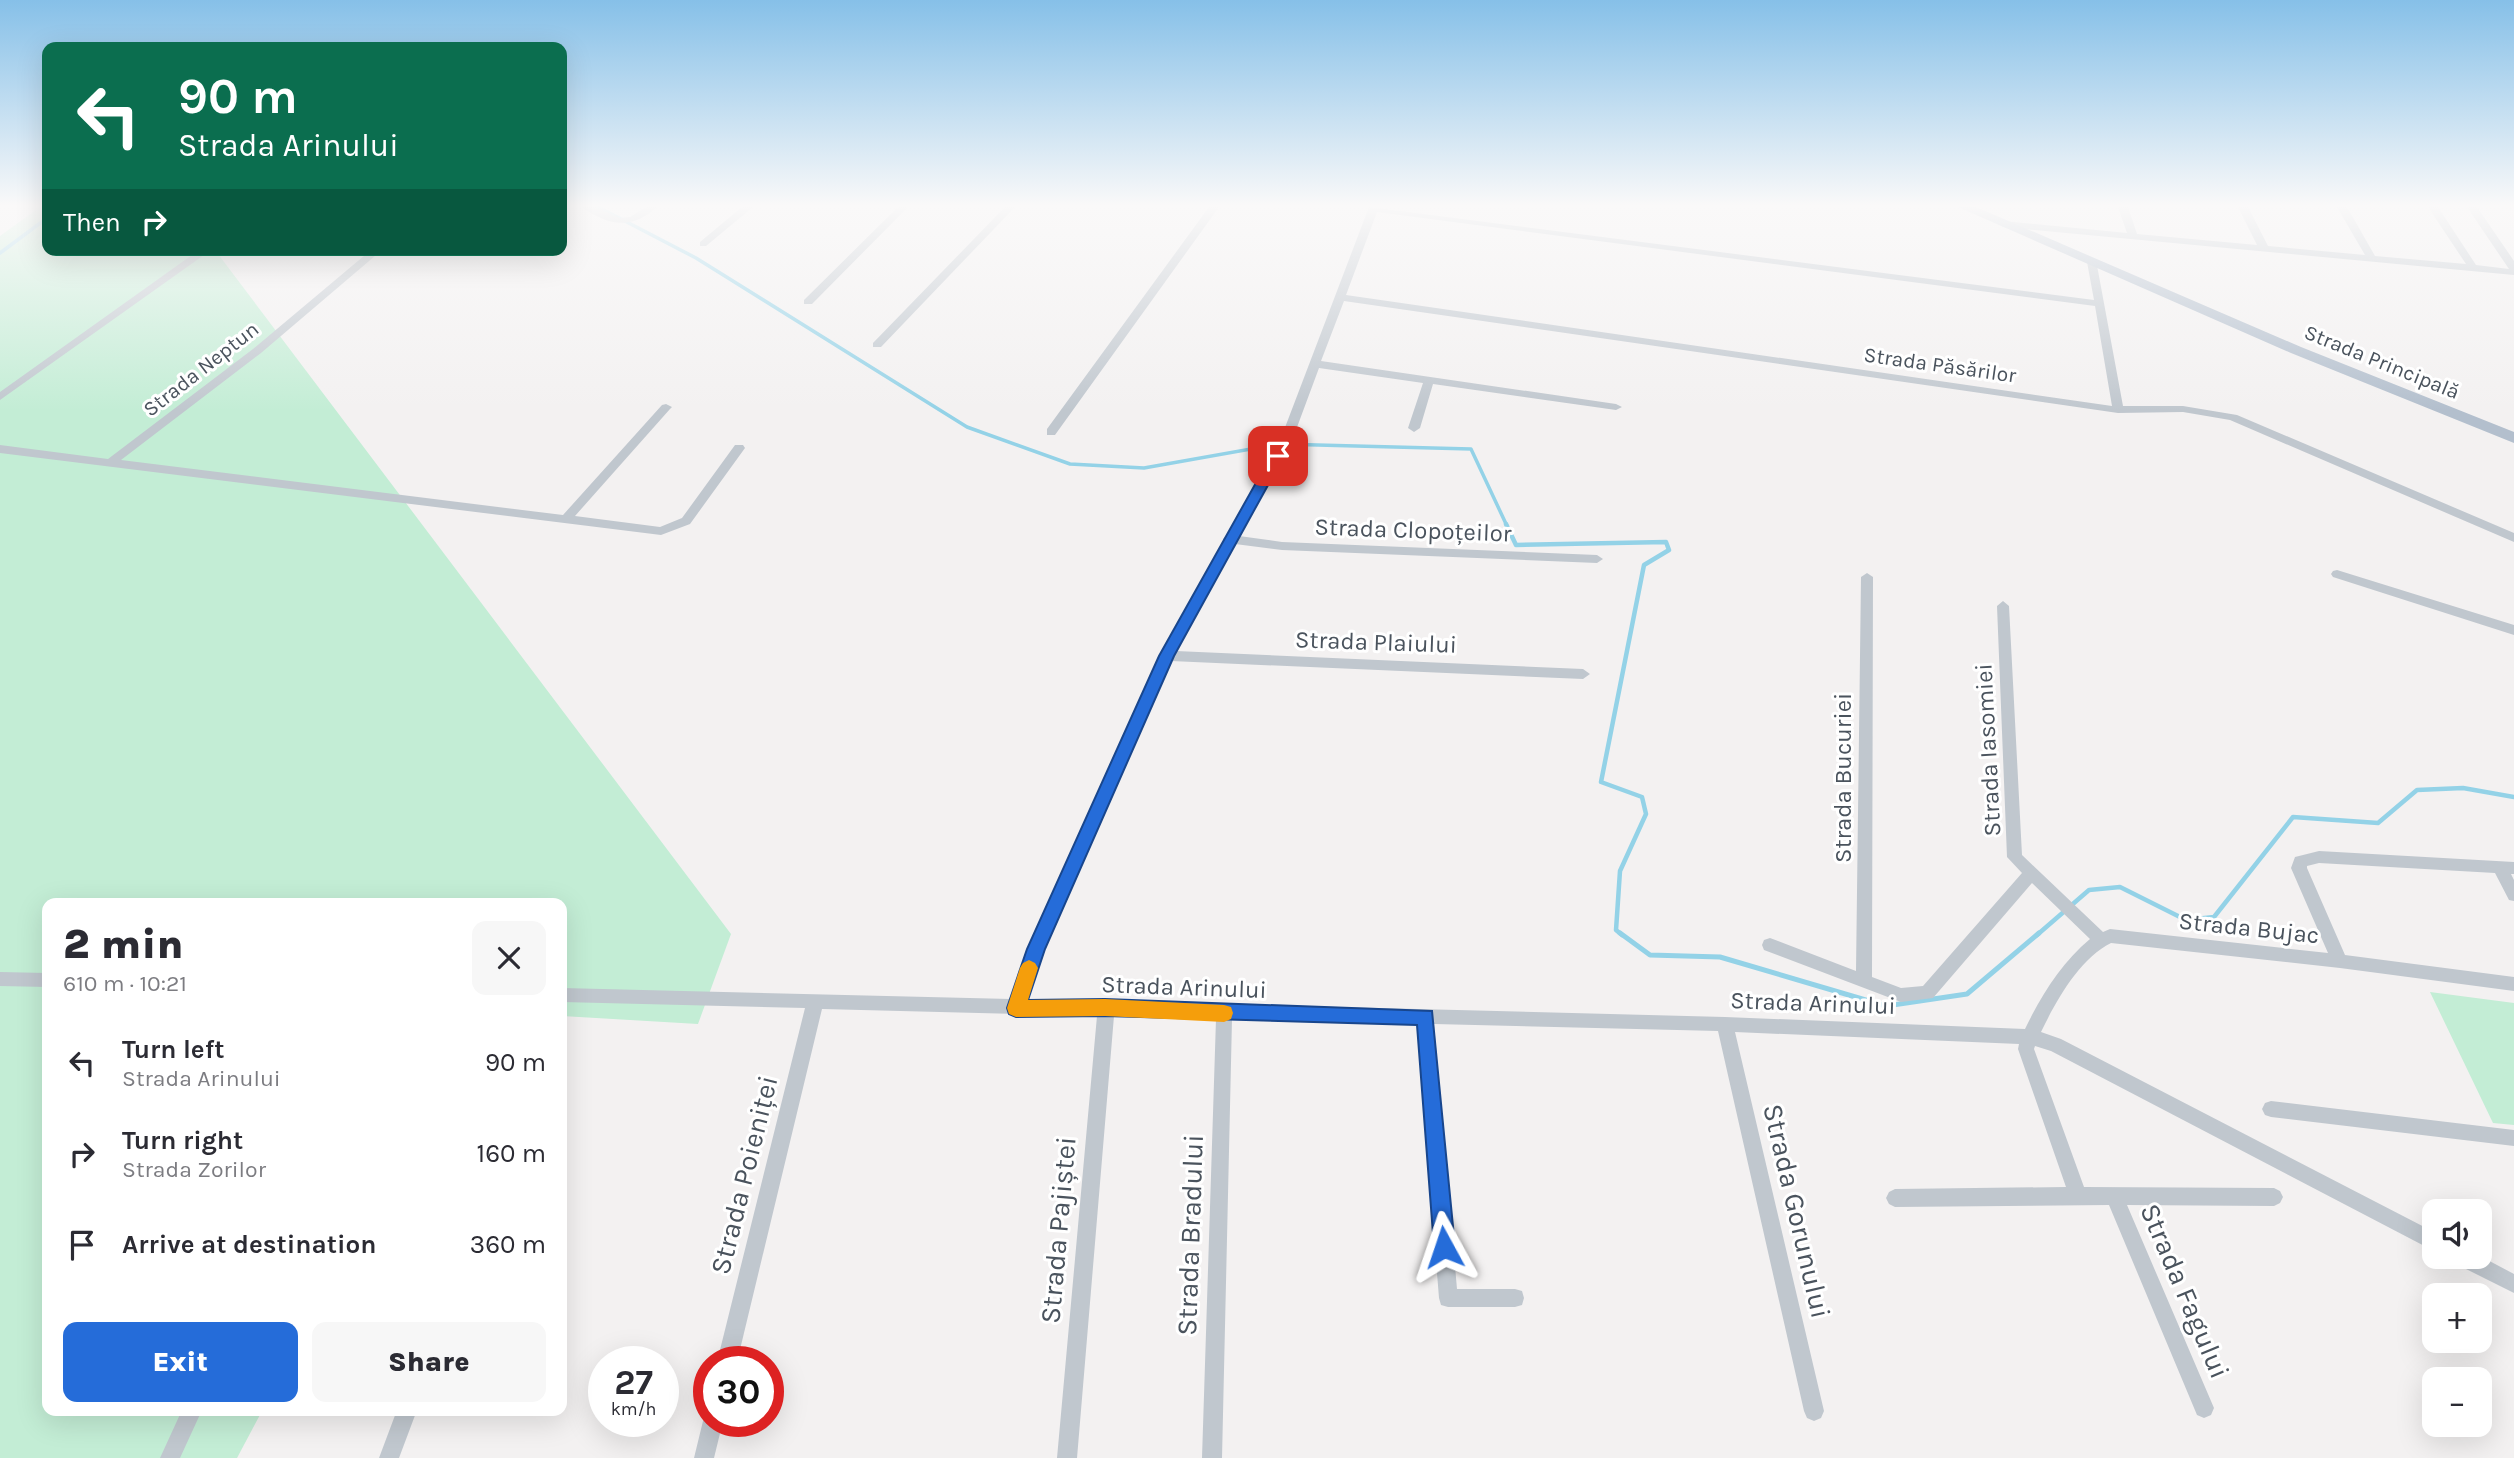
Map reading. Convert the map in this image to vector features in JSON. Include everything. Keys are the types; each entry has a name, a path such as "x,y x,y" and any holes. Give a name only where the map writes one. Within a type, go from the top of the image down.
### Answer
{"main road":[{"name":"Strada Principală","path":"2122,275 2296,350 2514,438"}],"street":[{"path":"0,397 171,275"},
{"name":"Strada Neptun","path":"110,463 257,351 347,275"},
{"path":"808,302 835,275"},
{"path":"877,345 944,275"},
{"path":"1051,432 1165,275"},
{"path":"1016,1008 1036,949 1167,656 1229,539 1287,438 1347,275"},
{"path":"1881,275 2100,304"},
{"path":"2094,275 2118,410"},
{"name":"Strada Păsărilor","path":"1339,297 2118,410 2183,409 2233,418 2514,538"},
{"path":"1316,364 1615,407"},
{"path":"1414,428 1429,380"},
{"path":"566,519 667,407"},
{"path":"0,449 661,531 686,522 739,448"},
{"name":"Strada Clopoțeilor","path":"1229,539 1282,546 1597,559"},
{"path":"2337,574 2514,630"},
{"name":"Strada Bucuriei","path":"1864,979 1867,578"},
{"name":"Strada Iasomiei","path":"2003,606 2015,857 2101,939"},
{"name":"Strada Plaiului","path":"1167,656 1583,674"},
{"path":"2340,961 2299,867 2300,861 2319,857 2506,867 2514,895"},
{"path":"1770,945 1901,995 1927,993 2032,872"},
{"name":"Strada Bujac","path":"2101,939 2110,936 2340,961 2514,984"},
{"path":"2078,1196 2027,1058 2030,1037 2083,954 2101,939"},
{"path":"0,979 42,980"},
{"name":"Strada Arinului","path":"567,1000 1105,1008 1725,1024 2030,1037 2055,1044 2422,1236"},
{"name":"Strada Poieniței","path":"731,1346 815,1002"},
{"name":"Strada Pajiștei","path":"1067,1458 1105,1008"},
{"name":"Strada Bradului","path":"1212,1458 1224,1013"},
{"path":"1425,1017 1448,1298 1516,1298"},
{"name":"Strada Gorunului","path":"1725,1024 1814,1411"},
{"path":"2271,1109 2514,1138"},
{"name":"Strada Fagului","path":"2115,1196 2204,1408"},
{"path":"1895,1198 2274,1197"},
{"path":"2486,1269 2514,1284"},
{"path":"170,1458 189,1416"},
{"path":"389,1458 405,1416"},
{"path":"704,1458 709,1437"}],"green space":[{"path":"0,275 234,275 731,934 698,1024 567,1016 567,898 42,898 42,1416 259,1416 237,1458 0,1458"},
{"path":"2430,992 2514,1003 2514,1125 2493,1123"}],"waterway":[{"path":"723,275 967,427 1070,464 1144,468 1279,444 1471,449 1507,526"},
{"path":"1506,524 1516,545 1666,542 1669,550 1644,565 1601,782 1642,797 1646,814 1620,871 1616,930 1622,935"},
{"path":"2037,935 2089,890 2120,887 2186,920 2214,917 2293,817 2378,823 2417,790 2463,788 2514,797"},
{"path":"1620,933 1650,955 1720,957 1886,1006 1967,994 2039,933"}],"slow traffic":[{"path":"1029,968 1016,1008 1105,1008 1224,1013"}],"route":[{"path":"1278,456 1229,539 1167,656 1036,949 1016,1008 1425,1017 1444,1247"}]}
